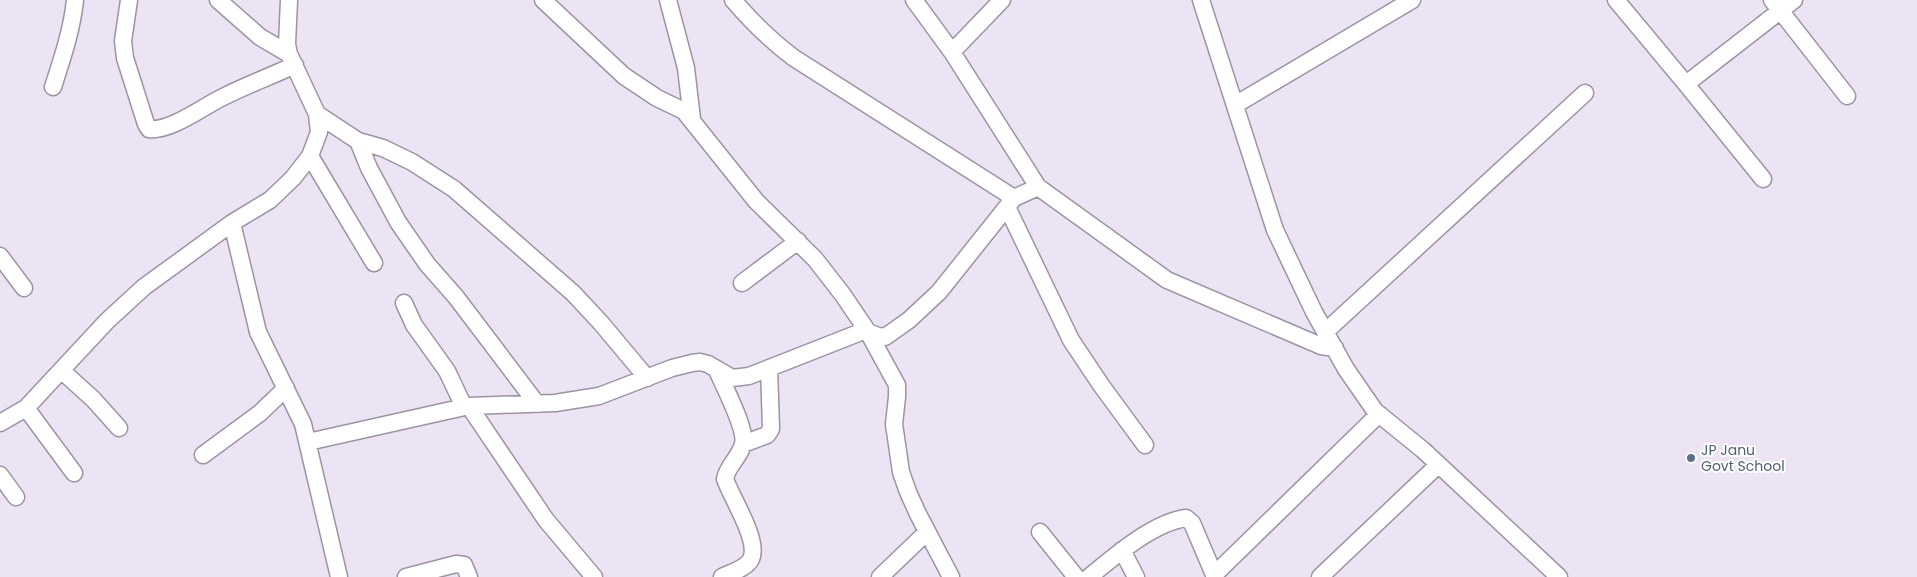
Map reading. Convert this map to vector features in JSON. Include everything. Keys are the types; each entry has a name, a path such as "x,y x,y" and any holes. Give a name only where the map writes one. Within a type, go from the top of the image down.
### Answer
{"street":[{"path":"53,88 69,35 75,0"},
{"path":"129,0 123,41 125,58 149,129 156,130 174,123 292,60"},
{"path":"218,0 260,37 292,60"},
{"path":"0,423 26,408 107,321 144,287 232,223 270,200 293,178 310,156 319,132 317,114 292,60 287,44 289,0"},
{"path":"543,0 624,76 650,94 684,111 750,194 798,241 829,276 868,332 897,385 898,397 894,424 901,472 945,574"},
{"path":"668,0 686,68 692,119"},
{"path":"733,0 752,22 794,58 1010,202 1071,340 1101,386 1145,444"},
{"path":"914,0 952,52 1038,186 1167,280 1321,346 1335,348"},
{"path":"952,52 1002,0"},
{"path":"1201,0 1274,230 1346,369 1375,411 1423,450 1558,577"},
{"path":"1235,105 1412,0"},
{"path":"1616,0 1763,179"},
{"path":"1686,84 1776,5 1794,0"},
{"path":"1776,5 1847,96"},
{"path":"1326,332 1585,93"},
{"path":"317,114 358,141 383,148 412,162 454,189 573,294 601,323 648,378"},
{"path":"358,141 398,222 427,264 456,297 537,404"},
{"path":"310,156 374,263"},
{"path":"308,442 466,406 555,404 599,396 672,368 692,363 708,364 732,378 749,376 860,332 887,336 925,306 945,284 1010,202 1038,186"},
{"path":"232,223 258,332 303,424 339,577"},
{"path":"742,283 798,241"},
{"path":"0,256 24,288"},
{"path":"404,303 418,330 448,371 466,406 546,520 594,577"},
{"path":"743,444 767,434 771,429 769,368"},
{"path":"717,370 742,432 743,444 726,473 725,479 745,522 752,553 751,560 746,565 722,577"},
{"path":"62,371 93,399 119,428"},
{"path":"203,455 260,413 286,388"},
{"path":"26,408 74,473"},
{"path":"1089,577 1122,550 1151,532 1186,518 1192,523 1215,576 1379,414"},
{"path":"1320,577 1438,465"},
{"path":"0,475 16,497"},
{"path":"880,577 927,532"},
{"path":"1040,532 1076,577"},
{"path":"1122,550 1136,577"},
{"path":"406,577 456,564 464,565 469,577"}],"place":[{"name":"JP Janu Govt School","path":"1691,458"}]}
